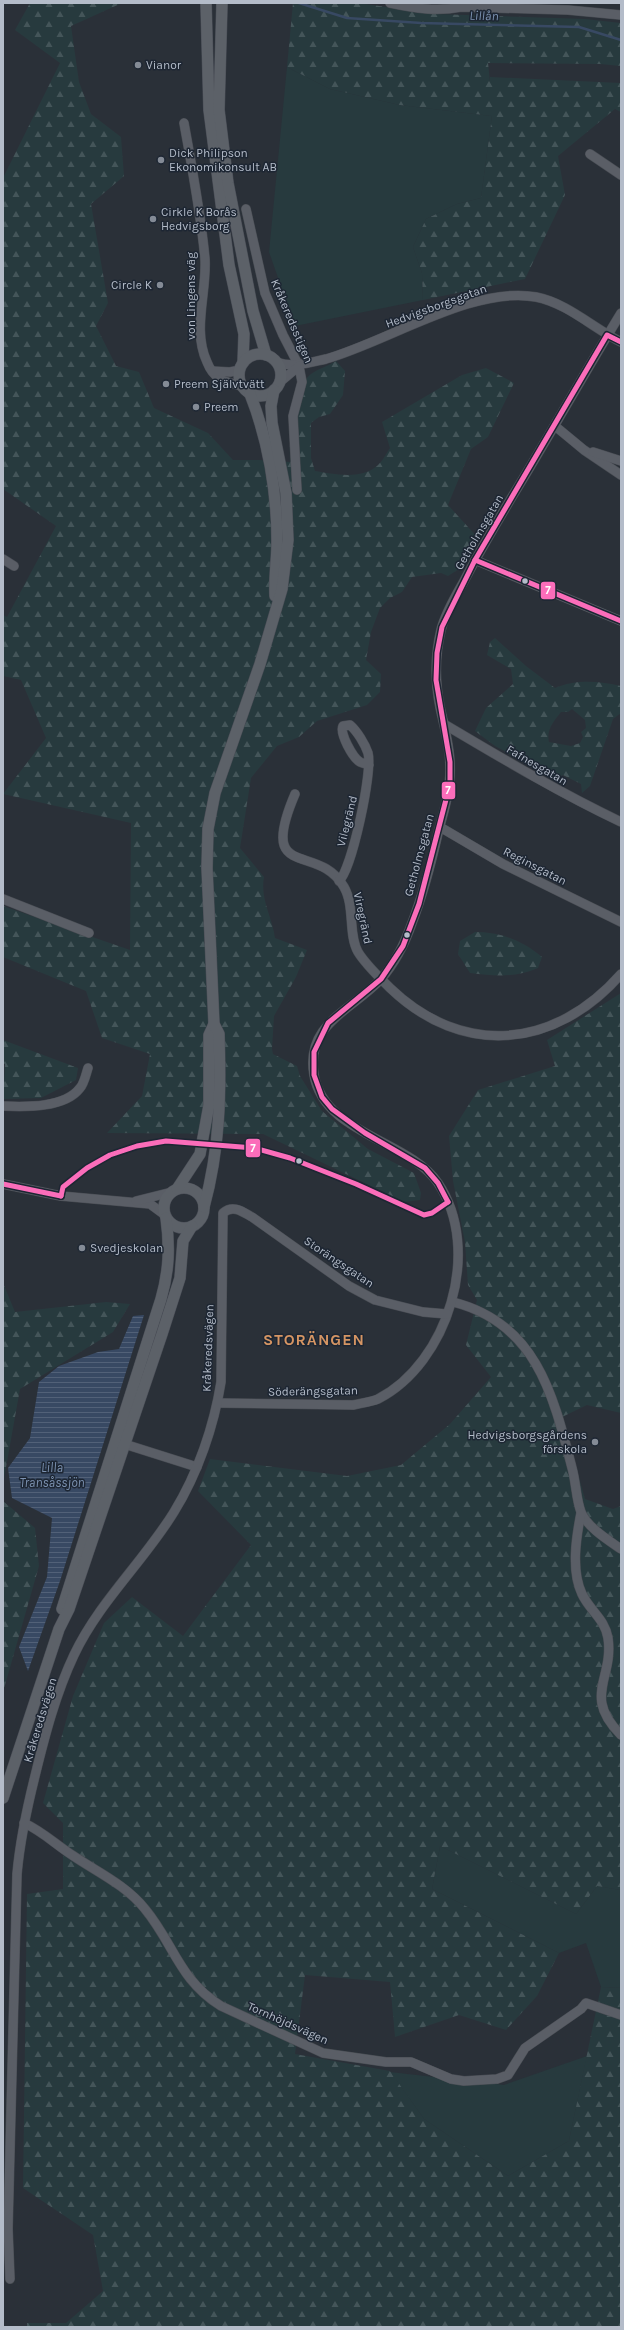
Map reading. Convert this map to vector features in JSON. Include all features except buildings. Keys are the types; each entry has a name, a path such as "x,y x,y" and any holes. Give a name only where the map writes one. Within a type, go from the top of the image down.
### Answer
{"main road":[{"path":"206,3 209,110 229,265 244,334 242,367 246,390 261,423 274,493 277,541 276,605"},
{"path":"222,3 219,110 228,183 253,311 266,355"},
{"path":"59,1629 62,1608 167,1278 169,1243 164,1202 200,1154 209,1105 210,1035 214,1024 207,868 208,829 215,793 260,664 276,605 282,589 288,521 286,493 272,423 271,406 277,386 280,368 276,362 266,355 257,355 249,358 242,367"},
{"path":"246,390 263,396 277,386"},
{"path":"3,1798 59,1629 69,1609 126,1444 180,1278 183,1241 192,1226 201,1218 204,1207 216,1157 221,1106 219,1034 214,1024"},
{"path":"174,1190 186,1188 195,1191 201,1198 204,1207"},
{"path":"166,1216 177,1227 192,1226"}],"street":[{"path":"390,3 426,10 444,10 461,7 568,10 621,15"},
{"path":"445,3 461,7"},
{"name":"von Lingens väg","path":"184,123 205,260 201,333 204,356 212,371"},
{"path":"590,154 621,175"},
{"name":"Kråkeredsstigen","path":"246,209 265,293 283,335 299,366 302,382 293,416 297,490"},
{"name":"Hedvigsborgsgatan","path":"276,362 299,366 341,355 468,305 492,297 516,294 537,297 563,307 607,335 621,342"},
{"name":"Getholmsgatan","path":"452,1302 457,1278 456,1237 453,1216 438,1183 425,1168 365,1133 332,1109 322,1096 314,1075 316,1043 328,1023 381,979 403,946 413,922 440,827 450,784 450,762 436,680 441,634 454,599 475,560 621,313"},
{"name":"Hedvigsborgsgatan","path":"277,386 299,366"},
{"path":"212,371 230,372 242,367"},
{"path":"212,371 220,381 246,390"},
{"path":"555,426 584,450 621,475"},
{"path":"584,450 621,461"},
{"path":"3,559 14,566"},
{"path":"475,560 558,597 621,621"},
{"name":"Fafnesgatan","path":"444,724 524,773 621,822"},
{"name":"Vilegränd","path":"339,880 348,866 356,837 365,798 369,765"},
{"path":"295,794 282,832 282,839 286,851 295,858 327,870 339,880"},
{"name":"Reginsgatan","path":"440,827 503,864 621,922"},
{"name":"Viregränd","path":"339,880 348,897 357,951 381,979 405,1002 432,1021 469,1033 506,1036 537,1031 574,1014 607,988 621,974"},
{"path":"3,899 89,933"},
{"path":"3,1106 49,1104 69,1098 81,1088 88,1068"},
{"path":"3,1184 61,1196 150,1204 166,1216"},
{"path":"132,1202 174,1190"},
{"name":"Storängsgatan","path":"226,1210 237,1209 252,1217 349,1286 375,1300 423,1312 447,1314"},
{"name":"Kråkeredsvägen","path":"10,2279 8,2229 7,2073 17,1874 24,1823 54,1706 74,1655 97,1616 174,1512 197,1467 218,1403 221,1382 222,1216 226,1210"},
{"path":"452,1302 484,1312 512,1331 528,1350 548,1389 572,1468 581,1513 576,1537 578,1581 582,1595 600,1618 606,1629 609,1651 600,1689 602,1702 607,1719 621,1735"},
{"name":"Söderängsgatan","path":"218,1403 353,1405 375,1400 406,1380 416,1368 434,1342 452,1302"},
{"path":"115,1441 197,1467"},
{"path":"581,1513 595,1529 621,1549"},
{"name":"Tornhöjdsvägen","path":"24,1823 40,1830 70,1854 116,1882 131,1894 145,1908 189,1979 209,1998 323,2053 386,2062 411,2062 451,2079 464,2081 497,2079 508,2075 526,2048 581,2009 586,2003 621,2015"}],"green space":[{"path":"30,3 122,3 71,26 79,82 91,114 121,137 124,176 91,204 108,303 96,326 116,366 139,372 154,408 208,433 233,460 290,462 291,429 296,402 300,391 305,381 311,374 336,361 345,371 343,395 330,414 319,417 311,423 311,458 315,471 355,475 377,466 390,448 382,422 462,375 486,368 514,383 488,437 471,449 448,505 478,538 459,569 448,576 441,573 412,577 402,592 390,598 380,608 371,632 366,660 381,674 380,692 367,705 317,721 299,737 277,746 251,778 240,848 264,877 263,885 265,901 275,938 307,950 296,977 274,1016 273,1054 297,1066 300,1076 322,1111 368,1149 414,1173 421,1193 420,1200 404,1202 263,1134 107,1133 142,1096 150,1054 102,1038 86,991 3,957 3,906 130,950 131,823 3,794 46,738 21,680 3,676 3,615 7,617 56,526 3,489 3,178 60,63 15,30"},
{"path":"293,3 358,3 436,14 585,19 621,23 621,66 600,64 488,63 490,82 490,77 621,83 621,112 615,109 558,156 565,195 525,279 423,300 422,273 413,247 426,219 457,204 481,198 492,116 400,105 330,89 287,67"},
{"path":"287,67 330,89 400,105 492,116 481,198 457,204 426,219 413,247 422,273 423,300 295,326 269,252"},
{"path":"495,638 526,666 555,688 579,682 605,683 621,686 621,713 613,719 590,786 582,793 581,784 563,775 556,779 495,746 475,731 486,708 513,684 511,669 487,655 490,642","holes":["572,709 585,720 586,728 581,732 583,737 580,743 571,746 549,742 548,738 553,722 561,712 568,712"]},
{"path":"475,932 502,935 527,946 542,957 538,968 513,975 470,973 458,954 460,941"},
{"path":"621,993 621,1413 587,1405 562,1417 585,1499 613,1509 621,1506 621,1890 597,1886 576,1914 440,1846 432,1889 559,1953 537,1996 506,2030 459,2015 395,2037 390,1982 305,1975 295,2054 390,2071 424,2119 508,2176 569,2141 601,1987 621,1988 621,2327 27,2327 27,2323 66,2323 103,2291 93,2235 23,2188 27,1894 63,1889 63,1823 43,1803 73,1696 104,1623 132,1597 183,1636 251,1545 198,1491 210,1459 347,1476 401,1465 450,1424 491,1377 466,1345 477,1300 468,1285 465,1242 453,1181 449,1136 478,1090 555,1066 547,1040"},
{"path":"3,1040 78,1068 76,1080 41,1098 3,1099 5,1064 3,1063"},
{"path":"3,1283 15,1312 106,1302 130,1304 113,1332 20,1389 3,1484"},
{"path":"3,1501 35,1528 39,1566 3,1692"},
{"path":"440,1846 576,1914 597,1886 621,1890 621,1988 601,1987 586,1943 559,1953 432,1889"},
{"path":"587,2056 569,2141 508,2176 424,2119 390,2072 504,2085"}],"water":[{"name":"Lilla Transåssjön","path":"144,1315 60,1581 28,1671 19,1647 47,1577 52,1518 12,1498 8,1468 30,1438 39,1382 59,1366 98,1352 119,1349 133,1316"}],"waterway":[{"name":"Lillån","path":"299,3 347,18 421,23 579,27 621,40"}],"transit line":[{"name":"7","path":"448,1202 438,1183 425,1168 365,1133 332,1109 322,1097 314,1075 314,1052 328,1023 381,979 403,946 419,904 450,784 450,762 436,680 437,653 442,627 475,560 607,335 621,342"},
{"name":"7","path":"475,560 621,621"},
{"name":"7","path":"61,1196 63,1187 87,1168 110,1155 137,1146 166,1141 254,1148 290,1158 356,1184 424,1215 432,1213 448,1202"},
{"name":"7","path":"3,1184 61,1196"}],"place":[{"name":"Vianor","path":"138,65"},
{"name":"Dick Philipson Ekonomikonsult AB","path":"161,160"},
{"name":"Cirkle K Borås Hedvigsborg","path":"153,219"},
{"name":"Circle K","path":"160,285"},
{"name":"Preem Självtvätt","path":"166,384"},
{"name":"Preem","path":"196,407"},
{"name":"Svedjeskolan","path":"82,1248"},
{"name":"Hedvigsborgsgårdens förskola","path":"595,1442"}],"district":[{"name":"STORÄNGEN","path":"314,1339"}]}
